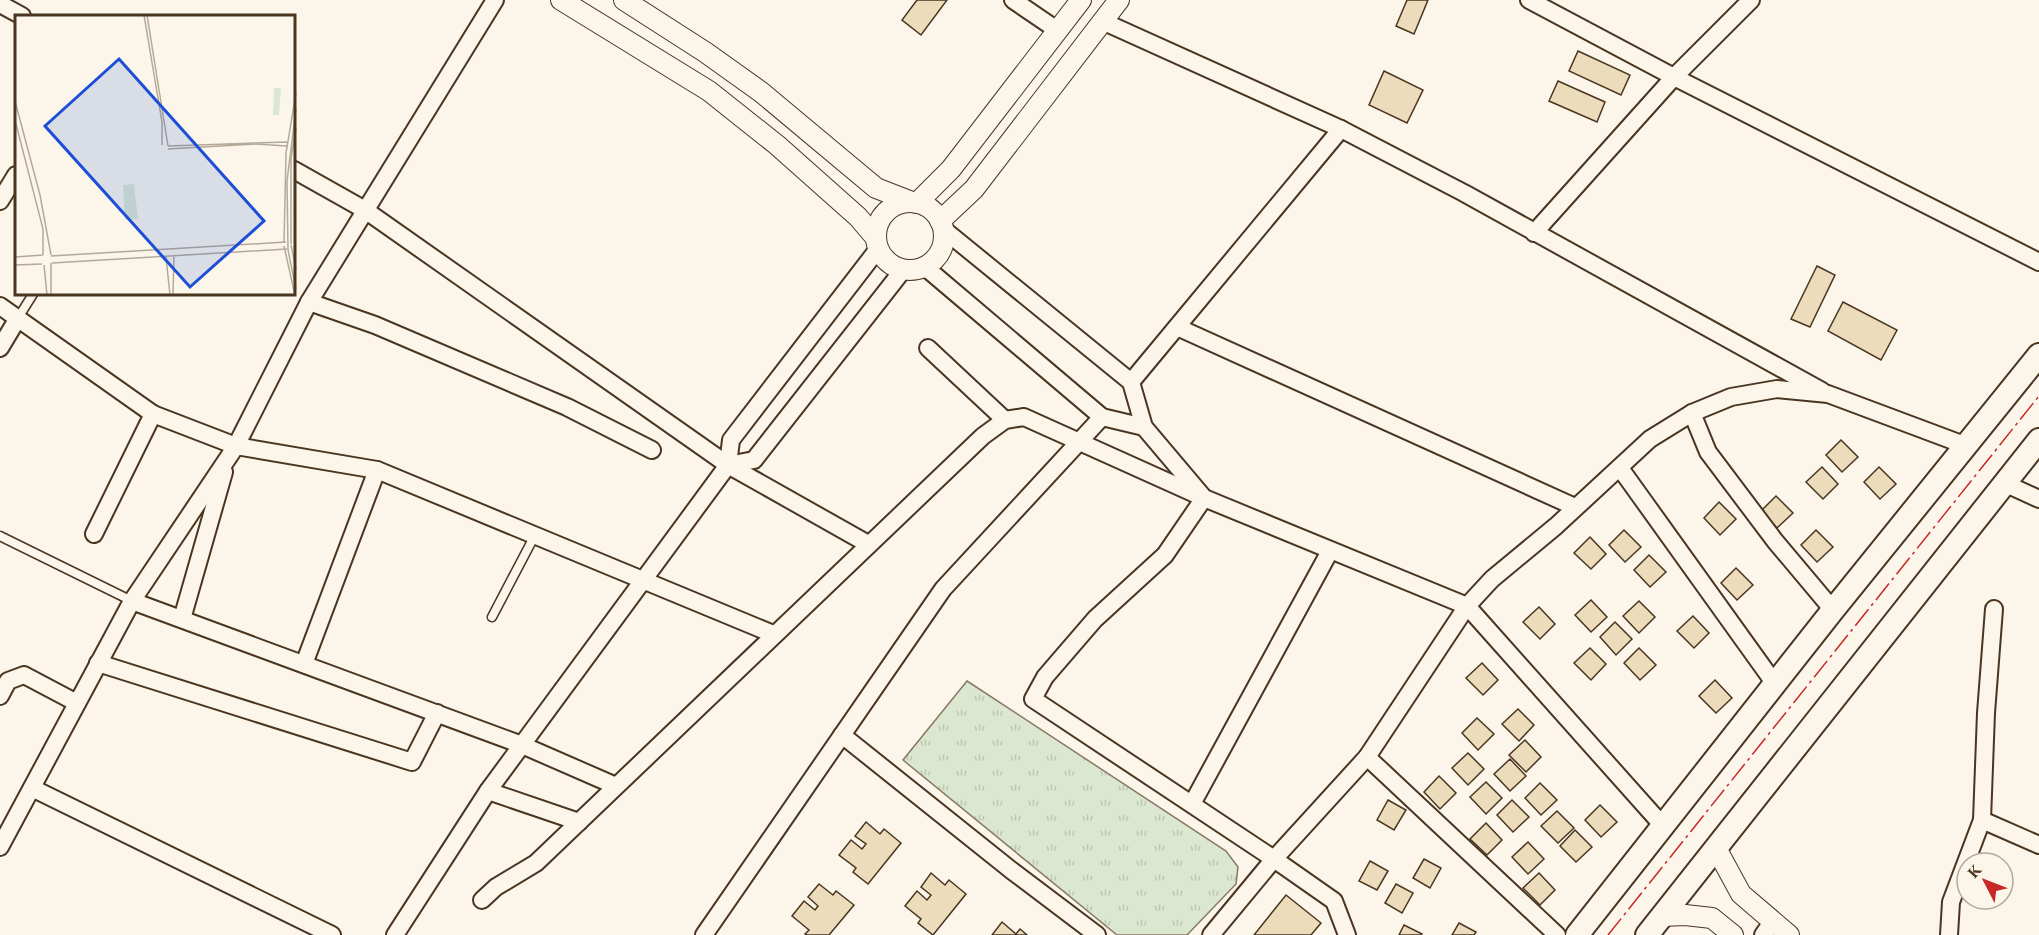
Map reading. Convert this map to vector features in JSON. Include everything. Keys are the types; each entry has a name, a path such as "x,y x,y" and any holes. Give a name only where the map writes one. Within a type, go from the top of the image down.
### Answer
{"main road":[{"path":"1577,935 1833,610 2039,355"},
{"path":"1647,935 2039,440"}],"street":[{"path":"0,848 132,601 232,452 309,302 495,0"},
{"path":"561,0 709,91 777,145 858,217 876,243 883,258 892,266 903,270 925,267 934,261 944,241 942,225 974,189 1119,0"},
{"path":"624,0 705,52 761,92 876,188 932,210 942,225 1131,382 1144,428 1203,498"},
{"path":"1013,0 1057,30"},
{"path":"395,935 488,791 728,465 731,440 876,243 877,226 882,216 890,208 901,203 914,202 951,170 1081,0"},
{"path":"1529,0 1674,77 2039,262"},
{"path":"1534,233 1674,77 1751,0"},
{"path":"0,4 20,15"},
{"path":"1102,21 1341,129 1464,193 1828,394 1967,446"},
{"path":"1131,382 1341,129"},
{"path":"296,171 365,210 728,465 868,544"},
{"path":"0,201 15,177"},
{"path":"925,267 1102,417 1144,428"},
{"path":"728,465 754,460 903,270"},
{"path":"309,302 375,325 567,407 652,450"},
{"path":"0,306 153,414 232,452 377,470 773,634"},
{"path":"0,348 18,318"},
{"path":"1177,327 1575,507"},
{"path":"928,348 1005,420"},
{"path":"1211,935 1274,859 1367,757 1467,606 1492,579 1523,555 1650,439 1692,413 1731,397 1777,389 1828,394"},
{"path":"1692,413 1708,452 1833,610"},
{"path":"94,534 153,414"},
{"path":"482,900 496,887 536,862 983,436 1005,420 1024,417 1203,498 1467,606 1664,827"},
{"path":"704,935 942,589 1102,417"},
{"path":"182,619 232,452"},
{"path":"1620,468 1775,684"},
{"path":"304,664 377,470"},
{"path":"2004,483 2039,500"},
{"path":"1203,498 1165,555 1095,619 1045,677 1033,699 1334,901 1347,935"},
{"path":"1192,804 1330,551"},
{"path":"132,601 522,745 616,786"},
{"path":"1949,935 1951,902 1982,820 1986,713 1994,609"},
{"path":"98,663 412,762 437,713"},
{"path":"0,696 8,681 24,675 77,703"},
{"path":"842,735 1011,870 1097,935"},
{"path":"1367,757 1557,935"},
{"path":"32,788 332,935"},
{"path":"488,791 579,822"},
{"path":"1982,820 2039,845"},
{"path":"1716,848 1741,894 1768,928 1789,935"},
{"path":"1662,916 1685,915 1712,918 1733,935"}],"lane":[{"path":"18,318 32,296"},
{"path":"492,616 535,535"},
{"path":"0,536 132,601"}],"green space":[{"path":"967,681 1226,851 1238,867 1236,884 1187,935 1117,935 903,760"}],"building":[{"path":"917,0 947,0 921,35 902,20"},
{"path":"1407,0 1428,0 1414,34 1396,26"},
{"path":"1578,51 1630,75 1621,95 1569,71"},
{"path":"1384,71 1423,90 1407,123 1369,105"},
{"path":"1558,81 1605,102 1597,122 1549,101"},
{"path":"1817,266 1835,275 1810,327 1791,319"},
{"path":"1843,302 1897,330 1881,360 1828,331"},
{"path":"1841,440 1858,457 1842,472 1826,455"},
{"path":"1822,467 1838,484 1823,499 1806,482"},
{"path":"1879,467 1896,484 1880,499 1864,482"},
{"path":"1776,496 1793,513 1777,528 1761,511"},
{"path":"1719,502 1736,519 1720,535 1704,518"},
{"path":"1624,530 1641,547 1625,562 1609,545"},
{"path":"1816,530 1833,547 1817,562 1801,545"},
{"path":"1590,537 1606,554 1591,569 1574,553"},
{"path":"1649,555 1666,572 1650,587 1634,570"},
{"path":"1736,568 1753,585 1737,600 1721,583"},
{"path":"1591,600 1607,617 1591,632 1575,615"},
{"path":"1639,601 1655,617 1639,633 1623,616"},
{"path":"1539,607 1555,624 1540,639 1523,622"},
{"path":"1693,616 1709,633 1694,648 1677,631"},
{"path":"1615,622 1632,639 1616,655 1600,637"},
{"path":"1590,648 1606,664 1591,680 1574,663"},
{"path":"1639,648 1656,665 1640,680 1624,663"},
{"path":"1482,663 1498,680 1483,695 1466,678"},
{"path":"1715,680 1732,698 1716,713 1699,696"},
{"path":"1518,709 1534,725 1519,741 1502,724"},
{"path":"1477,718 1494,734 1478,750 1462,733"},
{"path":"1525,740 1541,757 1526,772 1509,755"},
{"path":"1468,753 1484,769 1468,785 1452,768"},
{"path":"1510,759 1526,776 1510,791 1494,774"},
{"path":"1439,776 1456,793 1440,809 1424,792"},
{"path":"1486,782 1502,798 1486,814 1470,797"},
{"path":"1540,783 1557,800 1541,815 1525,798"},
{"path":"1388,800 1406,810 1394,830 1377,820"},
{"path":"1512,800 1529,817 1513,832 1497,815"},
{"path":"1600,805 1617,822 1601,837 1585,820"},
{"path":"1557,811 1574,828 1558,843 1541,826"},
{"path":"866,822 880,834 884,829 901,843 868,884 853,872 856,868 839,855 851,840 862,849 866,844 855,836"},
{"path":"1486,823 1502,840 1487,855 1470,839"},
{"path":"1575,830 1592,847 1576,862 1560,846"},
{"path":"1528,842 1544,859 1528,874 1512,857"},
{"path":"1424,859 1441,868 1430,888 1413,878"},
{"path":"1370,861 1388,871 1377,890 1359,881"},
{"path":"931,873 945,885 949,880 966,894 933,935 918,923 921,919 905,906 917,891 927,900 931,895 921,887"},
{"path":"1539,873 1555,890 1540,905 1523,888"},
{"path":"819,884 833,895 836,891 854,905 829,935 807,935 805,934 809,930 792,916 804,901 815,910 818,906 808,897"},
{"path":"1396,884 1413,893 1402,913 1385,903"},
{"path":"1286,895 1321,923 1311,935 1254,935"},
{"path":"1002,922 1016,934 1020,929 1027,935 992,935"},
{"path":"1459,923 1476,932 1474,935 1452,935"},
{"path":"1404,925 1422,934 1399,935"}],"power":[{"path":"1608,935 2039,396"}]}
